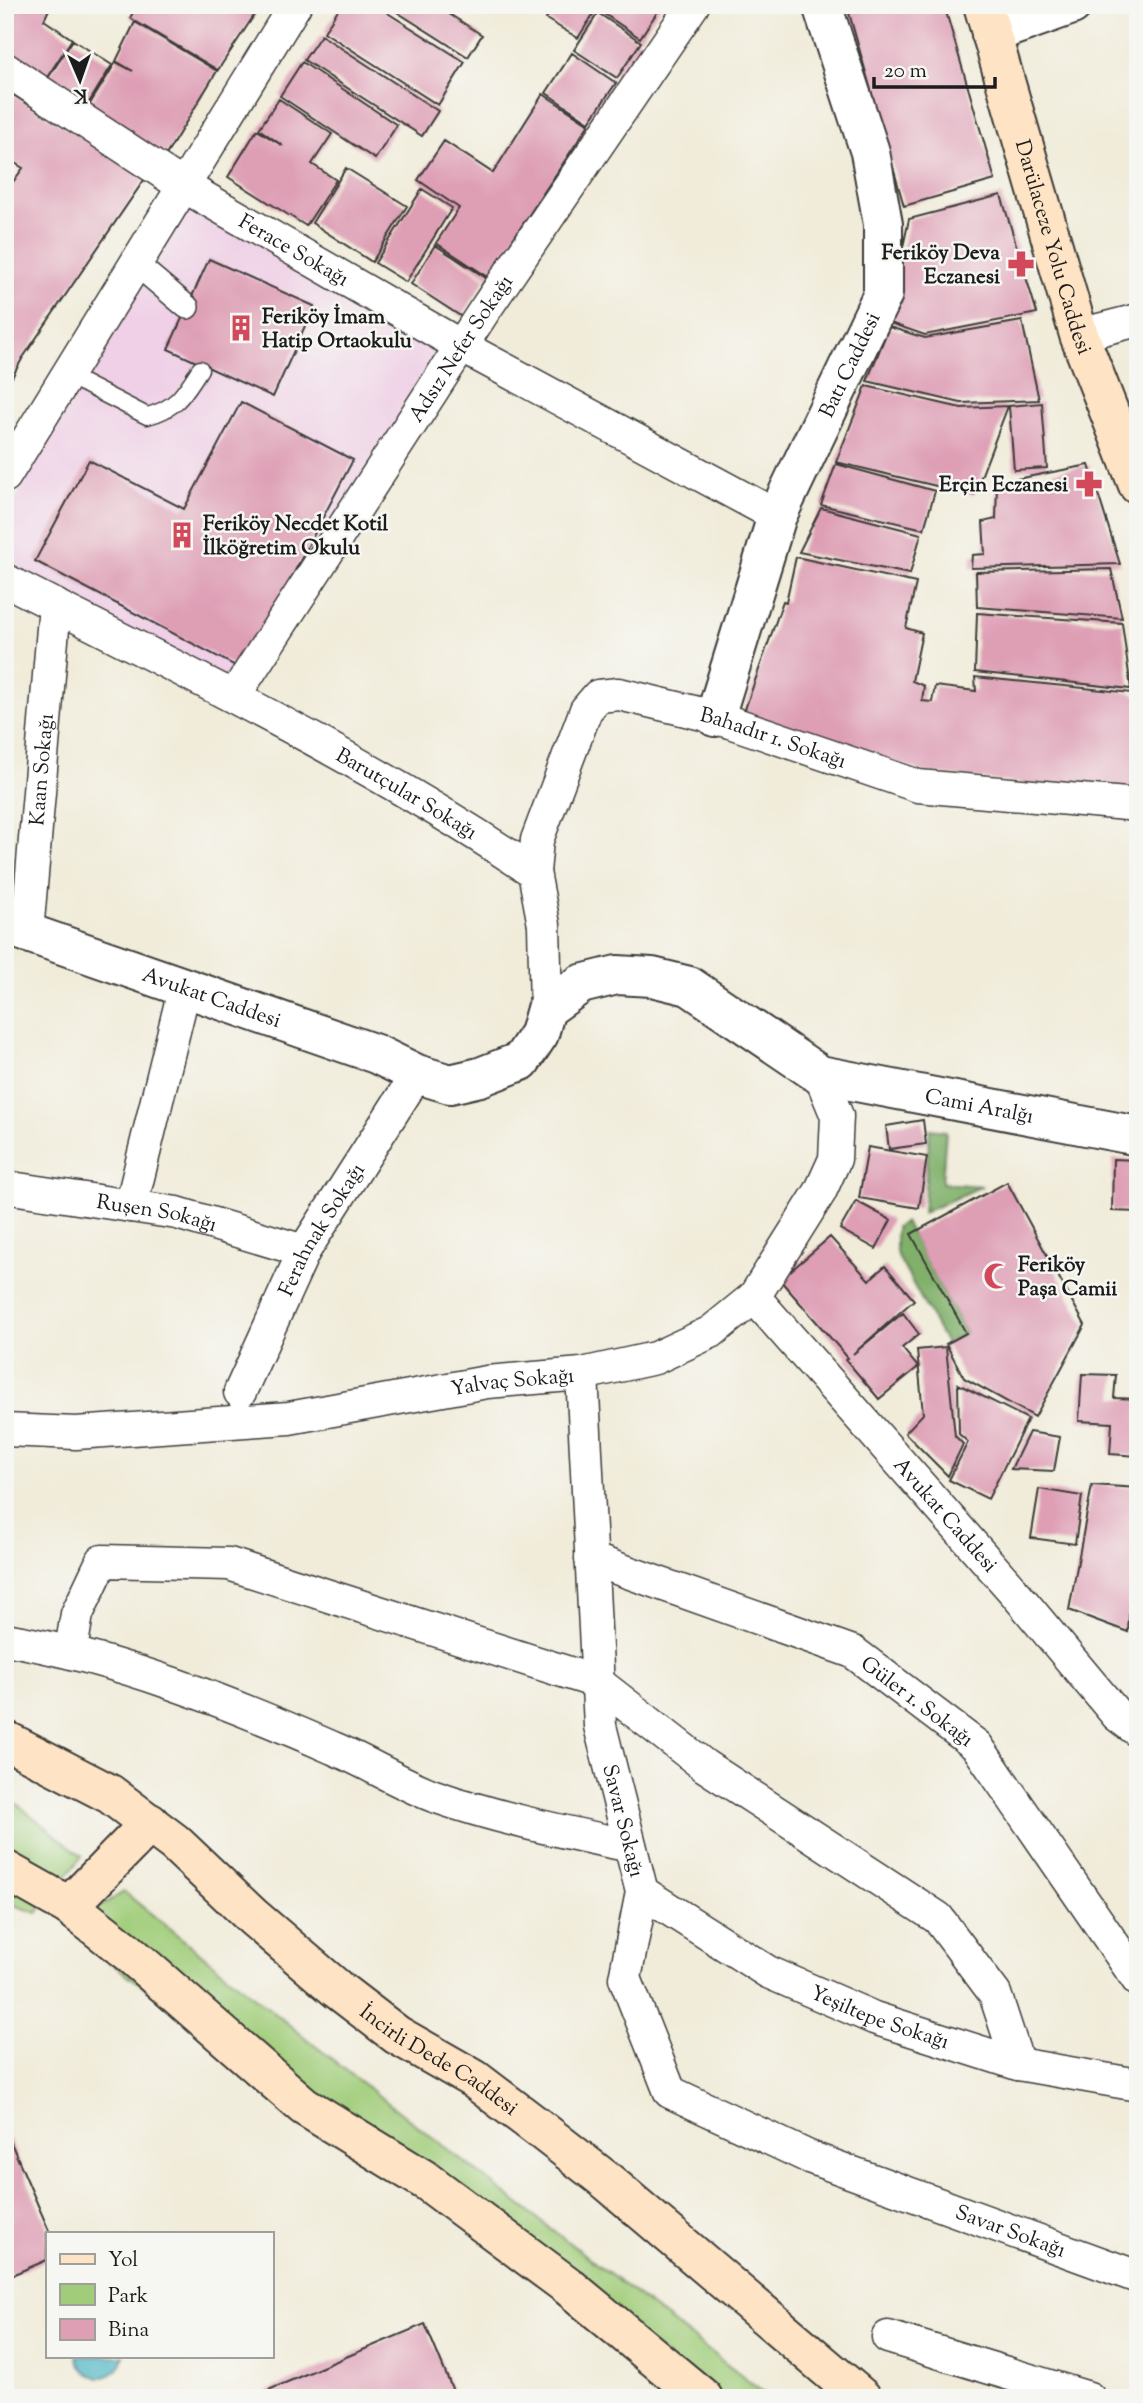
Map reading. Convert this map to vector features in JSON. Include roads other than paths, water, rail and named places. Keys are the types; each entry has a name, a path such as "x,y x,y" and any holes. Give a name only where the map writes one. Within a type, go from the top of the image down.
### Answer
{"main road":[{"name":"Darülaceze Yolu Caddesi","path":"987,20 1079,335 1138,485"},
{"name":"İncirli Dede Caddesi","path":"5,1740 110,1794 150,1823 337,1989 397,2035 474,2079 540,2129 608,2182 862,2398"},
{"path":"69,1906 150,1823"},
{"path":"5,1871 69,1906 128,1952 304,2106 439,2190 568,2286 703,2398"}],"street":[{"path":"5,476 295,5"},
{"name":"Adsız Nefer Sokağı","path":"234,696 461,346 694,5"},
{"name":"Batı Caddesi","path":"715,716 777,516 883,294 883,224 870,152 822,5"},
{"path":"987,20 1072,5"},
{"name":"Ferace Sokağı","path":"5,69 182,185 461,346 777,516"},
{"path":"135,263 187,307"},
{"path":"1079,335 1138,320"},
{"name":"Barutçular Sokağı","path":"5,579 234,696 485,839 534,872"},
{"name":"Kaan Sokağı","path":"16,929 55,605"},
{"name":"Bahadır 1. Sokağı","path":"534,872 537,840 586,710 598,696 619,694 715,716 918,786 1138,805"},
{"path":"417,1074 450,1084 480,1077 521,1061 539,1034 546,1009 544,925 534,872"},
{"name":"Avukat Caddesi","path":"16,929 376,1054 417,1074"},
{"path":"546,1009 581,984 617,975 652,977 690,986 820,1075"},
{"path":"131,1206 185,986"},
{"name":"Ferahnak Sokağı","path":"240,1392 304,1251 417,1074"},
{"name":"Cami Aralğı","path":"820,1075 1138,1136"},
{"name":"Yalvaç Sokağı","path":"5,1430 76,1433 289,1418 487,1382 582,1374 654,1358 711,1332 754,1297 820,1192 835,1159 837,1116 820,1075"},
{"name":"Ruşen Sokağı","path":"5,1187 177,1213 304,1251"},
{"name":"Avukat Caddesi","path":"754,1297 1007,1583 1117,1715 1138,1731"},
{"name":"Savar Sokağı","path":"582,1374 600,1726 642,1892 625,1978 670,2092 809,2157 1135,2271"},
{"name":"Güler 1. Sokağı","path":"591,1559 853,1652 977,1746 1138,1980"},
{"path":"71,1650 77,1614 102,1561 229,1564 597,1682 705,1766 938,1918 995,1994 1018,2064"},
{"path":"5,1639 71,1650 182,1688 333,1748 433,1795 527,1823 630,1846"},
{"name":"Yeşiltepe Sokağı","path":"642,1892 768,1972 874,2018 1018,2064 1138,2085"},
{"path":"888,2337 1089,2398"}],"lane":[{"path":"66,375 146,416 167,411 186,392 200,369"}],"water":[{"path":"78,2358 123,2358 121,2365 108,2376 93,2376 81,2365"}],"place":[{"name":"Feriköy Deva Eczanesi","path":"1021,264"},
{"name":"Feriköy İmam Hatip Ortaokulu","path":"241,328"},
{"name":"Erçin Eczanesi","path":"1089,484"},
{"name":"Feriköy Necdet Kotil İlköğretim Okulu","path":"182,535"},
{"name":"Feriköy Paşa Camii","path":"997,1276"}]}
